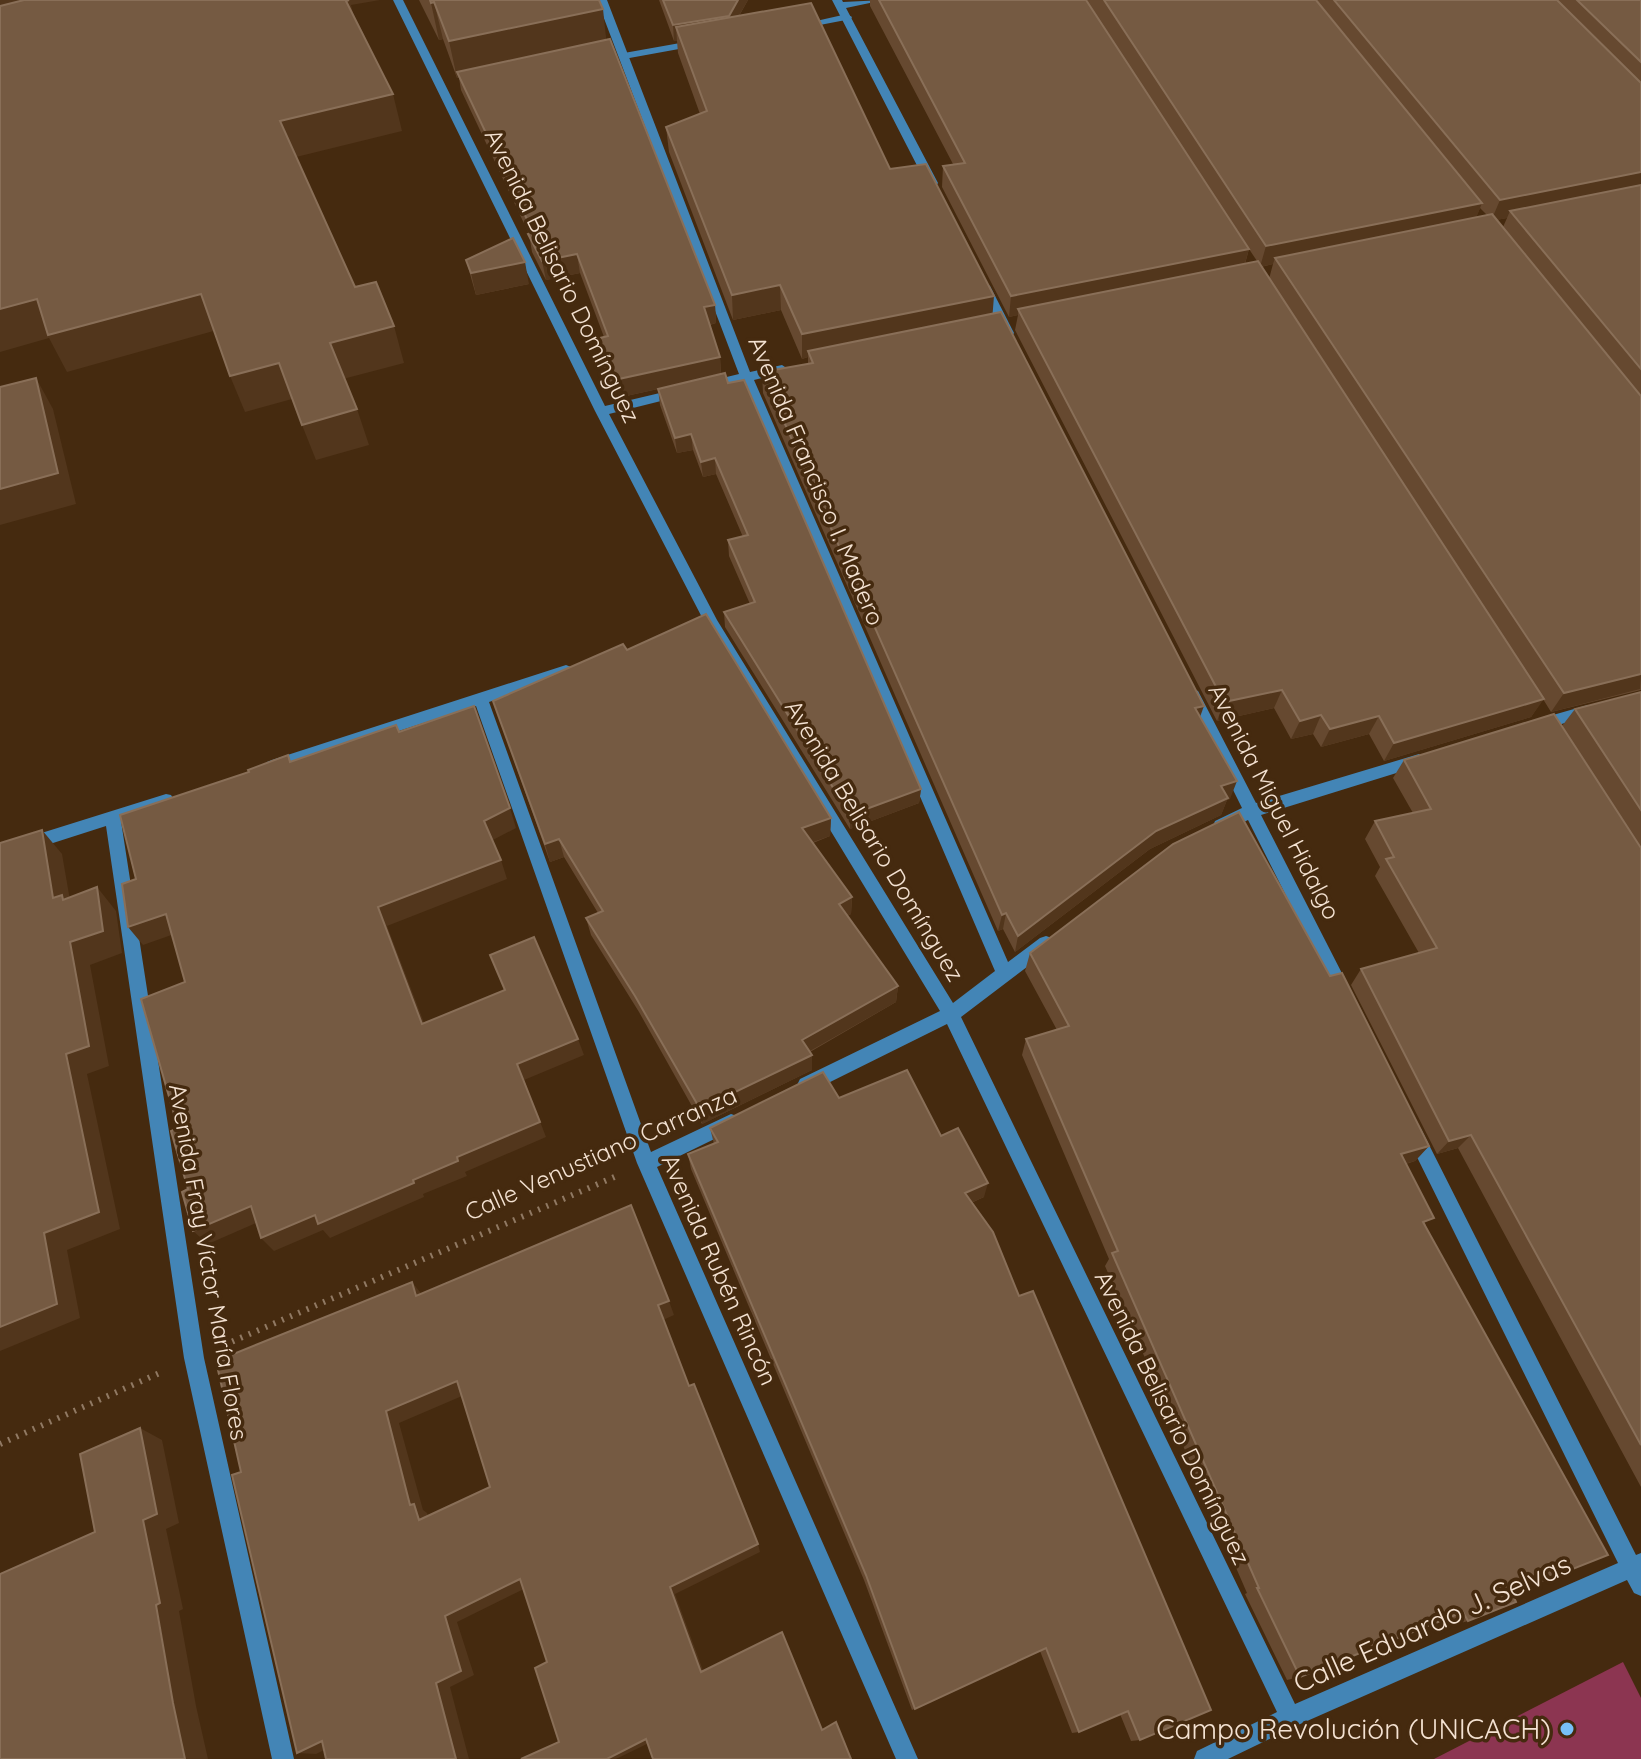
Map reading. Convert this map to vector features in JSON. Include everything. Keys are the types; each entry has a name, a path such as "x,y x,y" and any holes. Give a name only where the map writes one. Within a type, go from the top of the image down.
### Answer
{"street":[{"name":"Avenida Belisario Domínguez","path":"398,0 451,86 601,411 705,625 951,1014 1290,1717"},
{"name":"Avenida Francisco I. Madero","path":"602,0 617,53 746,377 1005,974"},
{"path":"788,27 841,8 879,0"},
{"path":"841,8 939,198"},
{"path":"617,53 713,40"},
{"path":"975,268 1017,352"},
{"path":"601,411 791,367"},
{"path":"249,774 582,666"},
{"name":"Avenida Miguel Hidalgo","path":"1188,685 1352,1010"},
{"name":"Avenida Rubén Rincón","path":"481,699 646,1163 907,1759"},
{"path":"1517,731 1600,708"},
{"path":"1212,830 1252,811 1429,757"},
{"path":"0,853 177,797"},
{"name":"Avenida Fray Víctor María Flores","path":"113,817 194,1358 283,1759"},
{"path":"785,1096 951,1014 1063,929"},
{"name":"Calle Venustiano Carranza","path":"646,1163 743,1116"},
{"path":"1409,1124 1636,1564 1641,1586"},
{"name":"Calle Eduardo J. Selvas","path":"1205,1759 1290,1717 1636,1564"}],"path":[{"name":"Calle Venustiano Carranza","path":"0,1444 646,1163"}],"shaded area":[{"name":"Campo Revolución (UNICACH)","path":"1623,1662 1641,1698 1641,1759 1434,1759"}],"building":[{"path":"24,0 349,0 346,1 393,94 280,121 355,287 376,282 394,326 330,343 357,409 302,425 279,363 230,376 201,294 48,335 37,299 0,309 0,6"},
{"path":"430,0 599,0 603,9 449,41 434,2"},
{"path":"663,0 738,0 729,16 673,25"},
{"path":"879,0 1086,0 1249,249 1011,296 943,166 965,163"},
{"path":"1104,0 1316,0 1482,203 1266,246"},
{"path":"1334,0 1557,0 1641,83 1641,172 1500,200"},
{"path":"1577,0 1641,0 1641,62"},
{"path":"811,3 890,169 926,164 994,296 802,334 780,285 732,295 666,127 707,111 676,27"},
{"path":"610,39 715,305 704,307 720,357 614,380 596,339 608,336 577,254 542,261 528,234 533,232 457,72"},
{"path":"1641,185 1641,369 1510,211"},
{"path":"1492,214 1641,396 1641,674 1564,693 1275,258"},
{"path":"513,238 525,262 471,273 466,260"},
{"path":"1258,261 1544,699 1394,743 1379,716 1330,729 1321,715 1300,721 1282,690 1224,702 1018,309"},
{"path":"1001,312 1204,706 1195,708 1237,781 1221,786 1228,798 1156,831 1018,936 1006,913 1002,915 762,372 813,363 808,351"},
{"path":"725,373 728,383 744,380 921,789 850,815 724,612 755,602 728,540 748,535 715,458 701,462 691,434 675,438 658,389"},
{"path":"36,378 58,473 0,489 0,387"},
{"path":"706,614 831,818 802,828 852,897 839,904 898,986 802,1040 812,1055 700,1109 586,918 603,911 559,839 545,844 493,701 623,644 627,650"},
{"path":"1641,692 1641,810 1575,709"},
{"path":"474,706 510,808 484,821 501,860 378,907 422,1024 505,990 490,955 534,937 578,1039 517,1064 540,1122 457,1157 458,1161 413,1180 414,1183 318,1224 315,1215 261,1238 251,1206 193,1231 182,1192 188,1189 171,1131 178,1128 141,999 185,982 166,914 128,927 122,884 136,879 120,815 249,772 288,755 290,762 396,725 399,732"},
{"path":"1554,714 1641,848 1641,1445 1471,1135 1449,1141 1361,969 1437,948 1386,859 1394,857 1375,821 1431,809 1404,760"},
{"path":"1239,812 1330,976 1342,973 1429,1146 1401,1154 1434,1218 1423,1222 1608,1555 1512,1593 1516,1602 1468,1621 1463,1612 1300,1677 1257,1588 1112,1253 1118,1251 1026,1039 1069,1026 1030,953 1173,844"},
{"path":"42,830 53,898 62,895 63,900 97,887 103,931 70,942 89,1046 66,1054 99,1212 44,1233 57,1304 0,1327 0,843"},
{"path":"907,1070 941,1136 958,1128 988,1183 965,1193 993,1232 1019,1296 1033,1291 1211,1710 1140,1740 1128,1711 1079,1732 1046,1648 915,1709 866,1575 688,1154 718,1142 710,1128 823,1072 839,1098"},
{"path":"631,1205 669,1301 658,1305 689,1386 694,1384 758,1544 670,1587 701,1672 782,1632 822,1730 836,1722 851,1759 653,1759 646,1739 607,1759 521,1759 559,1742 535,1668 547,1662 520,1579 445,1616 461,1671 436,1683 456,1759 326,1759 322,1741 297,1753 232,1475 241,1472 216,1361 412,1282 416,1296","holes":["457,1381 490,1487 419,1520 414,1504 410,1505 386,1411"]},
{"path":"140,1428 157,1514 143,1520 185,1759 0,1759 0,1574 95,1532 80,1454"}],"place":[{"name":"Campo Revolución (UNICACH)","path":"1567,1729"}]}
